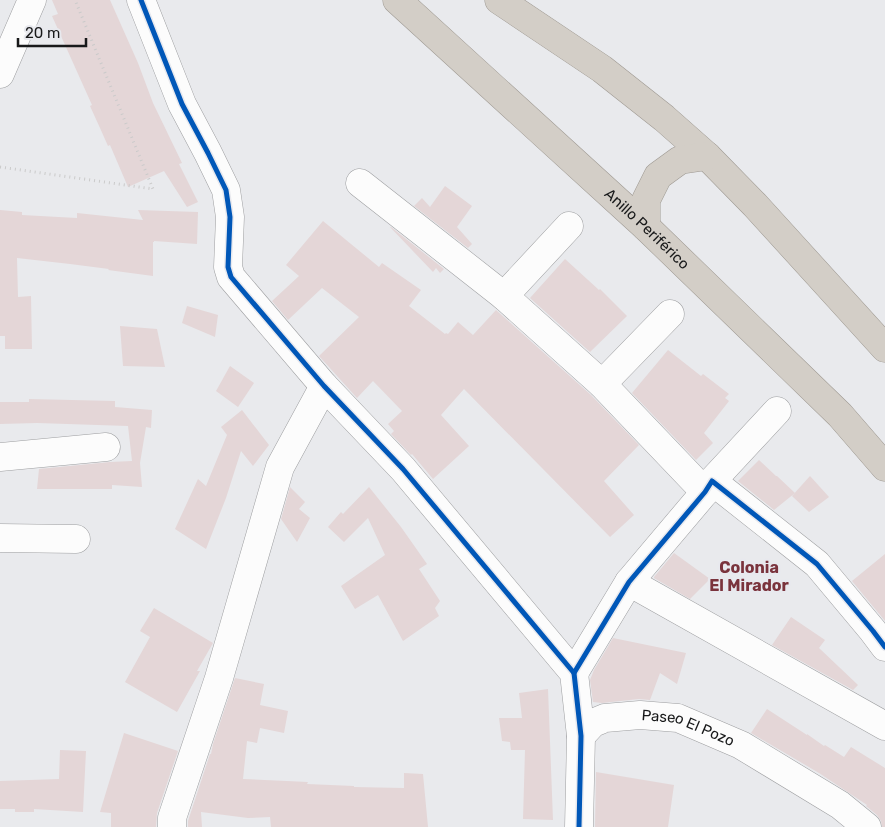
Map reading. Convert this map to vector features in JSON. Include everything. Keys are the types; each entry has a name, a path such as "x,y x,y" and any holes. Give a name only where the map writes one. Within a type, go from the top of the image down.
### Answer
{"highway":[{"name":"Anillo Periférico","path":"397,0 646,227 840,415 885,468"},
{"path":"499,0 602,69 664,118 707,156 762,212 885,348"},
{"path":"646,227 646,200 658,176 680,160 707,156"}],"street":[{"path":"0,74 32,0"},
{"path":"141,0 182,104 226,190 230,216 228,267 231,277 324,386 403,469 574,673 581,736 578,827"},
{"path":"360,183 504,296 602,384 708,487 817,564 885,647"},
{"path":"504,296 569,226"},
{"path":"602,384 670,314"},
{"path":"172,827 172,818 219,678 280,467 324,386"},
{"path":"574,673 629,582 708,487 777,411"},
{"path":"0,457 106,447"},
{"path":"0,538 76,539"},
{"path":"629,582 885,726"},
{"name":"Paseo El Pozo","path":"581,736 593,723 605,718 640,715 678,718 741,745 840,805 867,827"}],"path":[{"path":"0,167 153,189 75,0"}],"building":[{"path":"52,0 110,0 138,63 153,103 182,163 179,164 198,202 187,207 164,171 128,187 110,145 108,146 90,106 92,105 52,16 58,14"},
{"path":"445,186 472,206 457,227 472,244 468,248 414,206 422,198 430,207"},
{"path":"0,210 22,212 22,215 77,218 77,213 143,220 138,210 198,212 197,244 154,241 153,276 17,258 18,297 31,296 32,349 5,349 5,336 0,336"},
{"path":"323,221 379,267 382,263 421,290 409,306 445,334 448,334 458,322 473,335 496,310 591,395 639,445 604,481 634,515 610,537 464,389 441,415 469,446 433,479 412,454 391,434 394,431 388,424 402,411 373,381 357,398 319,356 359,317 322,288 288,320 272,301 299,276 286,265"},
{"path":"390,227 444,269 440,273 436,268 433,272"},
{"path":"565,259 600,289 627,316 590,352 530,298"},
{"path":"187,306 218,315 215,337 182,323"},
{"path":"120,326 157,329 165,367 123,366"},
{"path":"668,350 701,376 703,374 729,394 725,398 729,401 704,433 713,443 696,460 632,393"},
{"path":"230,366 254,383 238,407 216,391"},
{"path":"29,399 115,401 115,407 152,410 151,428 146,427 140,463 142,487 112,485 112,489 37,489 39,469 132,461 128,426 37,423 0,424 0,402 29,402"},
{"path":"242,410 269,445 253,466 241,451 226,498 206,549 175,529 198,479 206,486 227,435 221,427"},
{"path":"759,460 795,493 774,510 738,481"},
{"path":"810,476 829,497 809,512 792,496"},
{"path":"290,487 305,502 299,509 310,518 297,542 281,519"},
{"path":"369,487 427,564 419,569 440,601 435,608 439,616 403,641 378,595 355,609 341,586 385,555 368,518 344,542 328,527 341,512 343,514"},
{"path":"674,553 710,579 690,599 654,578"},
{"path":"885,554 885,621 852,581"},
{"path":"154,608 213,643 177,712 125,682 150,637 140,631"},
{"path":"791,617 825,640 819,648 858,685 853,690 772,645"},
{"path":"613,638 686,653 677,684 660,673 650,700 593,702 590,680"},
{"path":"235,678 264,684 260,705 288,711 284,733 260,728 257,743 247,741 243,779 308,782 307,784 354,787 404,788 404,773 423,774 428,827 271,827 270,817 248,818 201,812 202,827 188,827 188,821"},
{"path":"548,689 553,820 523,819 525,750 511,750 510,742 502,741 499,718 522,718 519,693"},
{"path":"767,709 844,757 851,747 885,768 885,827 882,827 877,815 867,805 819,773 751,733"},
{"path":"124,733 178,751 157,813 156,827 111,827 111,813 100,812"},
{"path":"60,750 86,751 83,812 34,809 34,812 15,812 15,809 0,809 0,781 59,779"},
{"path":"596,772 674,785 668,827 595,827"}],"cycle path":[{"path":"141,0 182,104 226,190 230,217 228,267 231,277 324,386 403,469 574,673 581,736 579,827"},
{"path":"574,673 629,582 705,492 712,481 817,564 885,647"}],"district":[{"name":"Colonia El Mirador","path":"749,576"}]}
